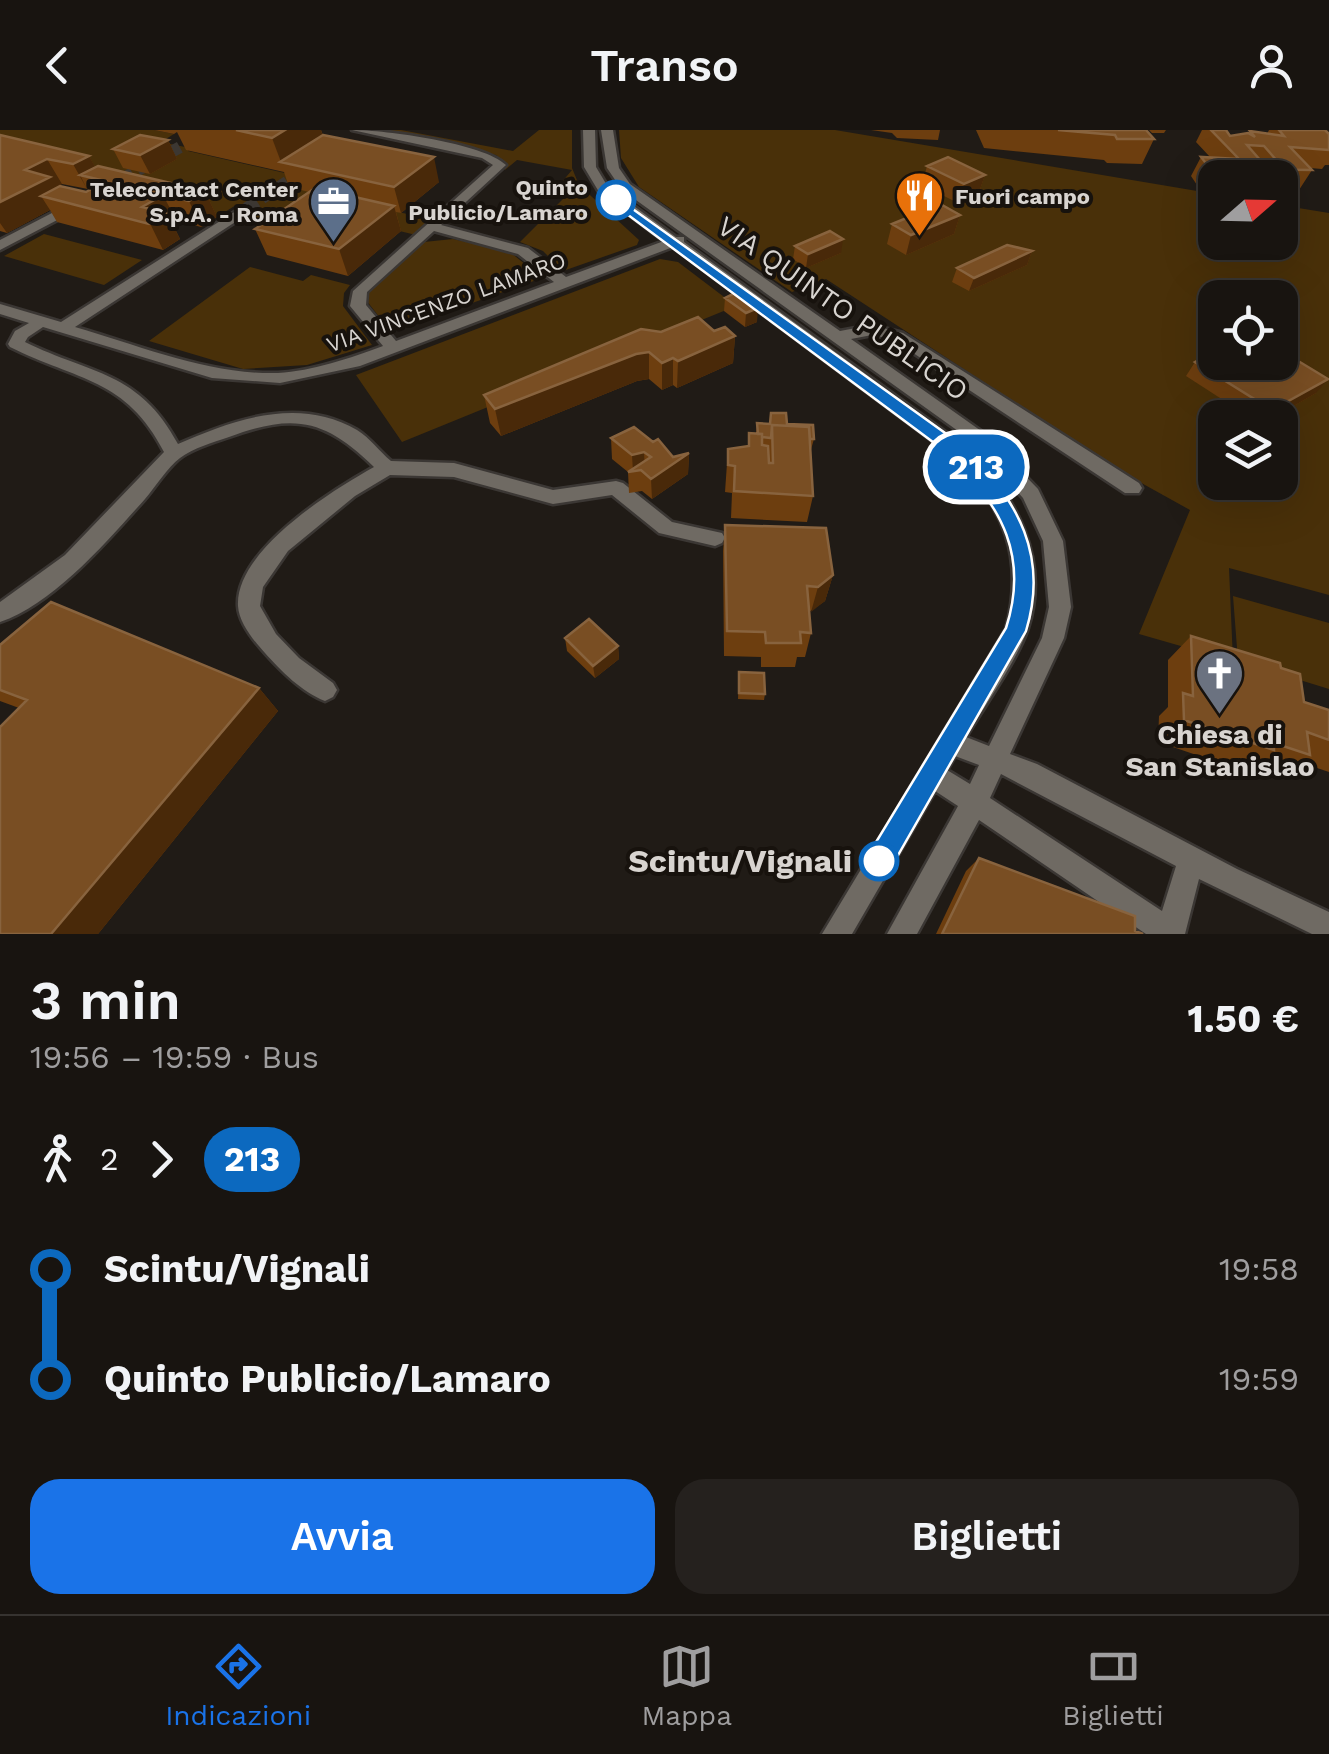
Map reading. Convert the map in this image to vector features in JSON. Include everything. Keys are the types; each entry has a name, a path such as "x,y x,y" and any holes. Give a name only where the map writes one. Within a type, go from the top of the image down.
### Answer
{"street":[{"name":"VIA QUINTO PUBLICIO","path":"589,130 590,167 598,184 952,446 984,476 1003,502 1022,549 1025,607 1011,639 836,934"},
{"name":"VIA QUINTO PUBLICIO","path":"607,130 611,161 620,182 978,437 1030,494 1053,541 1059,616 1020,712 901,934"},
{"path":"358,133 489,156 500,163 495,174 363,287 357,297 358,306 393,348"},
{"path":"0,246 87,198"},
{"path":"63,328 247,208"},
{"path":"433,227 523,251 564,283"},
{"name":"VIA VINCENZO LAMARO","path":"0,309 33,327 63,328 212,374 250,379 328,370 673,242 699,241"},
{"path":"33,327 16,341 20,347 92,373 139,398 159,421 174,453"},
{"path":"836,337 872,330 898,336 1132,488"},
{"path":"0,613 37,591 77,558 174,453 244,424 294,418 318,422 350,434 386,468"},
{"path":"325,690 299,674 281,655 251,614 250,596 262,571 309,518 386,468 454,470 553,497 616,488 666,528 715,538"},
{"path":"950,742 1048,783 1192,861 1329,927"},
{"path":"932,774 1170,934 1192,861"}],"shaded area":[{"path":"0,130 154,130 174,134 161,142 285,173 291,187 433,220 416,235 325,213 295,235 235,220 247,208 236,205 217,217 0,162"},
{"path":"376,130 401,130 513,151 539,130 572,130 572,168 579,185 639,240 637,245 563,271 543,251 520,242 575,187 561,183 572,170 517,160 505,170 505,163 496,155"},
{"path":"619,130 835,130 1198,191 1198,260 1298,260 1298,208 1329,213 1329,595 1229,568 1233,661 1139,634 1190,510 1118,470 826,279 792,292 639,187 621,158"},
{"path":"44,234 142,260 104,285 4,256"},
{"path":"453,239 510,252 542,278 391,332 366,300 369,290 424,242"},
{"path":"660,259 678,262 736,306 402,442 356,375"},
{"path":"250,267 303,281 311,275 350,285 344,293 343,306 372,345 307,365 243,369 149,341"},
{"path":"1233,596 1329,623 1329,689 1238,661"}],"building":[{"path":"236,130 285,130 272,138"},
{"path":"1058,130 1146,130 1154,139 1117,139 1115,135"},
{"path":"1211,130 1255,137 1250,131 1284,136 1279,130 1325,130 1329,134 1329,150 1290,147 1312,170 1298,170 1298,160 1276,160 1264,146 1247,145 1260,160 1203,160 1201,157 1239,159"},
{"path":"0,135 89,156 73,164 47,159 25,170 50,177 0,202"},
{"path":"140,135 168,140 140,155 113,149"},
{"path":"323,135 434,157 394,187 280,162"},
{"path":"948,157 985,175 964,184 927,166"},
{"path":"98,166 205,191 189,201 163,195 142,207 167,213 149,224 41,196 60,186 86,192 105,181 80,175"},
{"path":"315,188 394,206 339,249 255,229"},
{"path":"935,201 960,215 911,235 892,224 914,215 909,212"},
{"path":"830,231 843,239 808,254 795,246"},
{"path":"1007,245 1032,251 974,278 957,268"},
{"path":"737,292 758,308 746,313 725,298"},
{"path":"698,317 714,331 725,327 735,336 678,361 673,358 662,363 649,352 636,354 495,409 484,395 641,329 661,332"},
{"path":"1298,361 1328,379 1290,400 1256,400 1224,380 1298,380"},
{"path":"771,413 786,413 787,424 813,425 814,439 810,439 809,427 772,425 771,438 762,437 757,423 770,424"},
{"path":"772,425 809,427 813,496 734,491 735,466 728,465 728,449 749,446 749,433 762,434 762,445 768,446 769,463 773,463"},
{"path":"634,427 653,442 658,439 673,457 689,453 651,479 641,470 628,472 651,457 644,452 632,455 611,438"},
{"path":"725,525 826,528 833,575 818,587 807,586 811,633 800,632 801,643 766,643 765,632 727,631"},
{"path":"51,602 259,688 51,934 0,934 0,727 27,700 0,690 0,645"},
{"path":"589,619 618,646 593,666 565,638"},
{"path":"1191,636 1280,663 1281,668 1300,674 1304,702 1329,710 1329,740 1307,732 1310,755 1274,743 1274,750 1184,720 1183,693 1193,696"},
{"path":"739,672 764,673 765,694 739,693"},
{"path":"979,858 1135,916 1135,931 1143,934 942,934"}],"tunnel":[{"path":"122,179 182,146"},
{"path":"247,208 308,168"}],"bus line":[{"name":"213","path":"616,200 960,452 991,484 1016,530 1022,549 1026,596 1016,631 879,861"}],"place":[{"name":"Quinto Publicio/Lamaro","path":"616,200"},
{"name":"Fuori campo","path":"920,238"},
{"name":"Telecontact Center S.p.A. - Roma","path":"333,244"},
{"name":"Chiesa di San Stanislao","path":"1220,716"},
{"name":"Scintu/Vignali","path":"879,861"}]}
